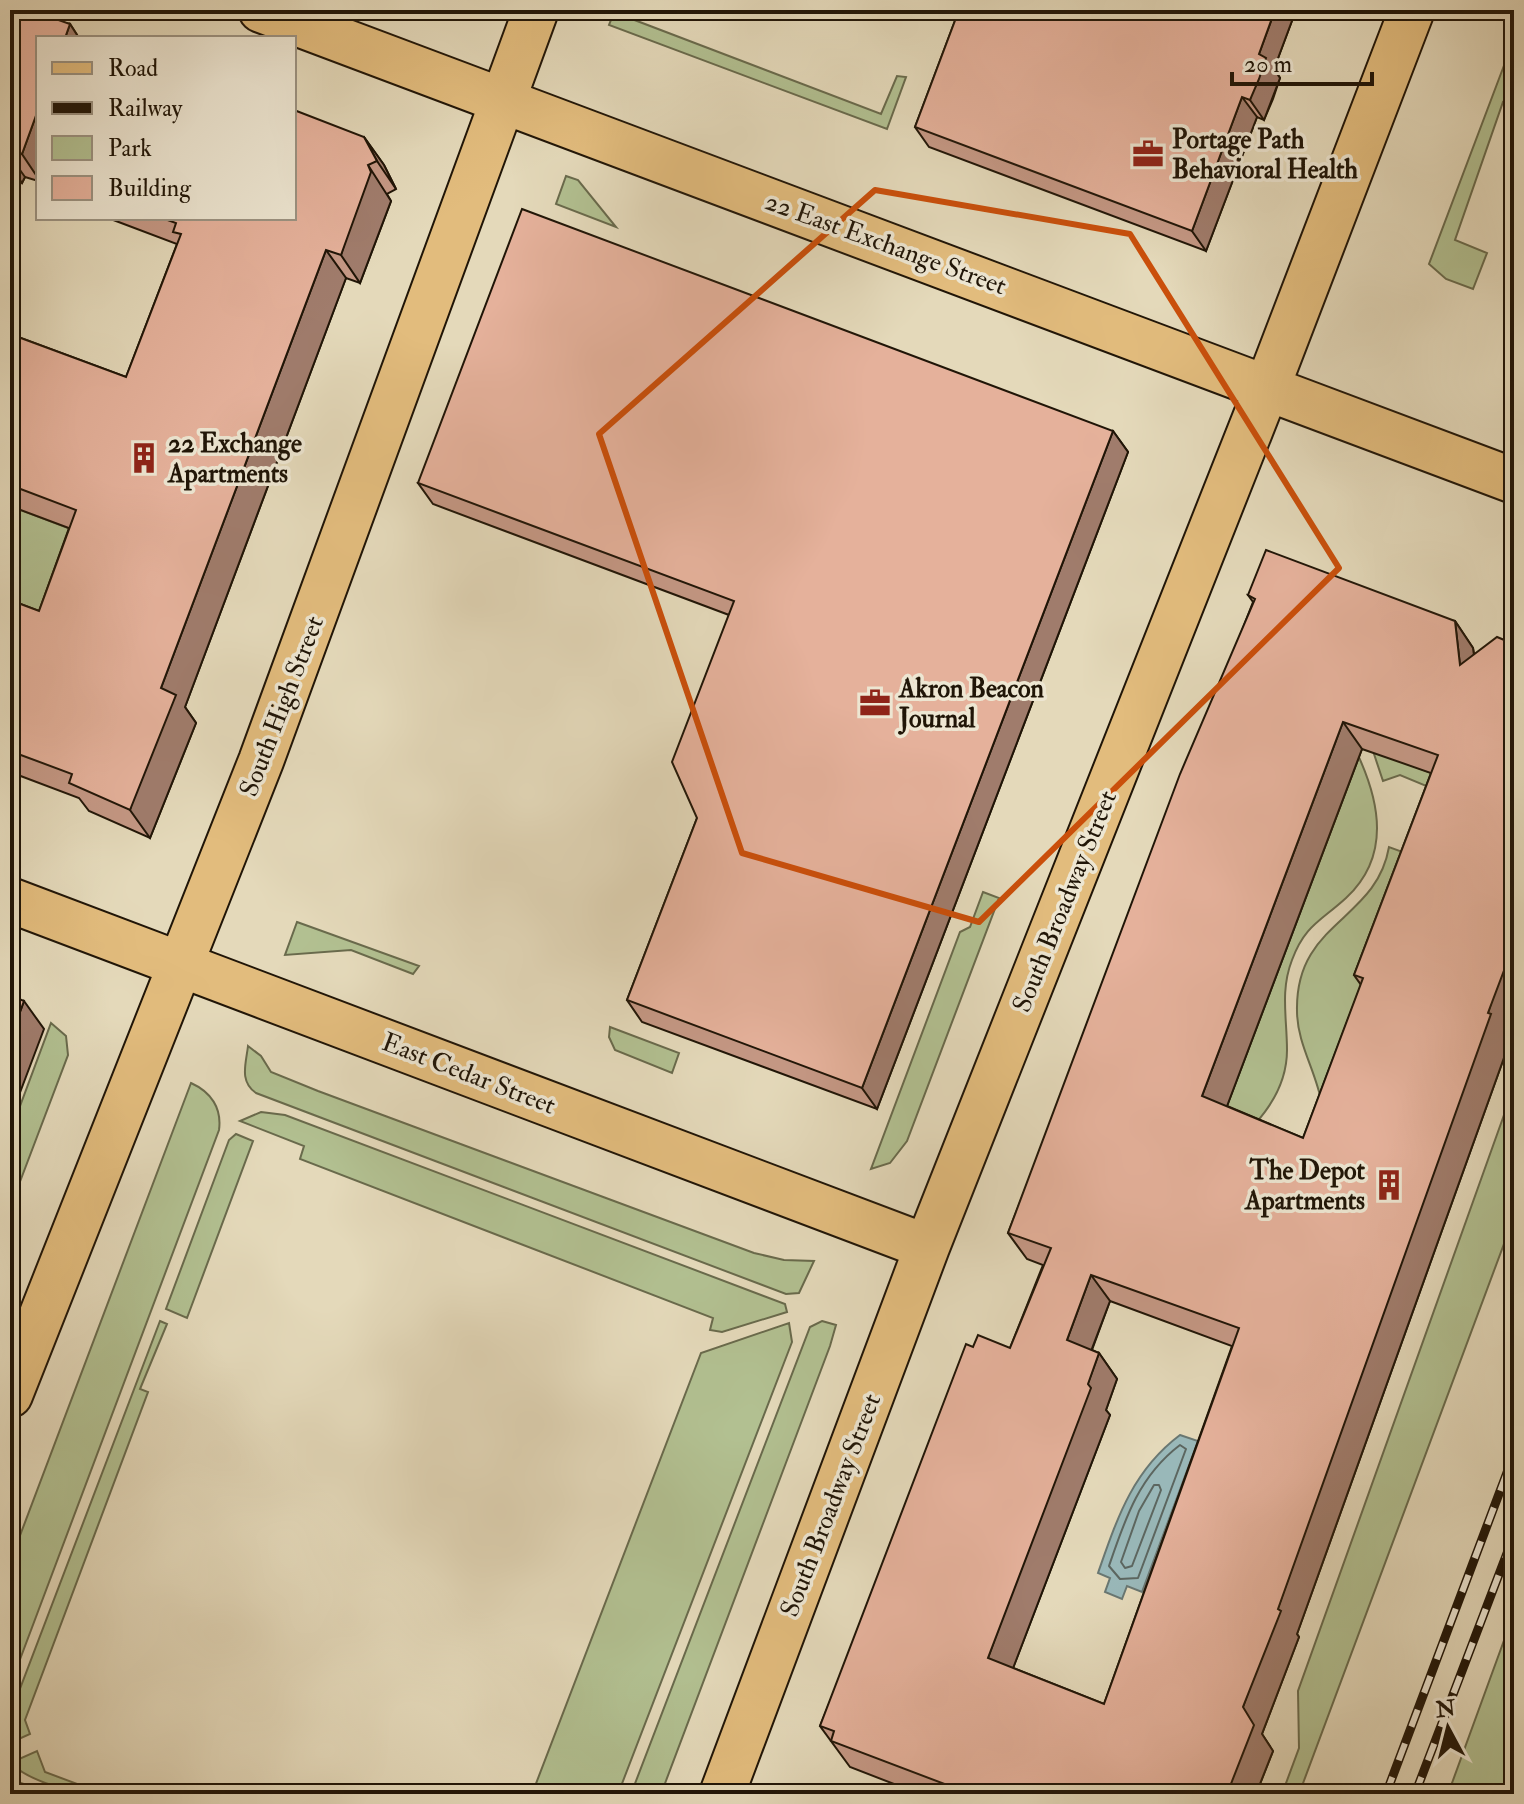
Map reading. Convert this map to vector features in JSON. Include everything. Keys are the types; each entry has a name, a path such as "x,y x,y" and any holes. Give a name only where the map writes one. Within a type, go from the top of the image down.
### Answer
{"main road":[{"name":"22 East Exchange Street","path":"261,10 1514,481"},
{"name":"South High Street","path":"10,1395 182,966 318,610 536,10"},
{"name":"South Broadway Street","path":"722,1794 927,1247 1267,388 1412,10"},
{"name":"East Cedar Street","path":"10,900 927,1247"}],"highlighted area":[{"path":"875,190 1130,234 1339,568 979,922 742,853 599,434"}],"green space":[{"path":"615,10 625,10 624,16 881,114 897,76 906,77 887,129 609,25"},
{"path":"1514,39 1514,104 1503,102 1455,240 1487,253 1473,289 1446,279 1429,264"},
{"path":"566,176 578,180 616,227 556,204"},
{"path":"10,506 105,542 66,620 10,621"},
{"path":"1373,751 1434,774 1449,771 1322,1105 1298,1023 1300,981 1309,958 1322,939 1369,892 1381,872 1389,847 1416,857 1429,787 1400,775 1383,781"},
{"path":"1357,753 1375,809 1377,828 1370,865 1346,898 1308,931 1292,960 1285,994 1285,1070 1279,1089 1244,1136 1200,1176"},
{"path":"983,892 999,898 907,1141 890,1163 871,1169 960,932 970,927"},
{"path":"297,922 419,966 413,974 351,950 285,955"},
{"path":"51,1023 66,1036 68,1055 10,1208 10,1133"},
{"path":"610,1027 679,1053 672,1073 615,1050 609,1037"},
{"path":"248,1046 261,1056 271,1072 318,1091 754,1253 784,1260 814,1261 799,1293 786,1294 256,1093 245,1078"},
{"path":"191,1083 214,1102 219,1115 219,1130 10,1686 10,1562"},
{"path":"1514,1087 1514,1217 1299,1794 1282,1794 1299,1748 1298,1691"},
{"path":"261,1112 285,1115 785,1304 787,1312 722,1332 710,1330 713,1318 300,1159 304,1146 240,1121"},
{"path":"236,1134 253,1141 187,1318 166,1309 229,1140"},
{"path":"160,1321 167,1324 140,1389 148,1392 25,1720 30,1734 10,1743 10,1715"},
{"path":"822,1321 836,1325 830,1346 661,1794 631,1794 810,1327"},
{"path":"789,1323 792,1342 618,1794 532,1794 701,1353"},
{"path":"1514,1613 1514,1794 1448,1794"},
{"path":"37,1751 45,1772 104,1794 54,1786 10,1763"},
{"path":"10,1779 51,1794 10,1794"}],"water":[{"path":"1180,1435 1198,1441 1142,1592 1127,1586 1122,1599 1105,1592 1110,1578 1098,1573 1128,1497 1150,1464"}],"building":[{"path":"10,10 30,10 70,24 66,36 36,36 36,116 22,154 10,151"},
{"name":"Portage Path Behavioral Health","path":"959,10 1275,10 1259,54 1266,58 1259,79 1250,100 1242,97 1192,231 915,127"},
{"name":"22 Exchange Apartments","path":"296,111 364,137 377,161 368,165 371,172 341,255 326,250 161,688 176,695 130,810 69,783 72,774 10,751 10,600 39,611 76,510 10,485 10,334 126,377 181,234 173,232 176,223 168,220 296,220"},
{"name":"Akron Beacon Journal","path":"522,209 1113,431 862,1088 627,1000 697,818 672,762 734,601 418,483"},
{"name":"The Depot Apartments","path":"1266,550 1455,621 1460,665 1497,637 1514,644 1514,932 1510,942 1514,944 1278,1609 1281,1611 1243,1707 1254,1725 1227,1794 971,1794 831,1741 834,1731 820,1726 966,1344 973,1347 978,1335 1010,1348 1051,1248 1008,1233 1180,774 1255,599 1248,595","holes":["1343,722 1438,755 1354,975 1363,978 1303,1138 1202,1096","1091,1275 1239,1328 1104,1704 988,1658 1091,1388 1088,1384 1099,1353 1067,1340"]},
{"path":"10,995 24,1001 10,1039"}],"railway":[{"path":"1386,1794 1514,1454"},
{"path":"1415,1794 1514,1535"}],"place":[{"name":"Portage Path Behavioral Health","path":"1148,154"},
{"name":"22 Exchange Apartments","path":"144,458"},
{"name":"Akron Beacon Journal","path":"875,703"},
{"name":"The Depot Apartments","path":"1389,1185"}]}
